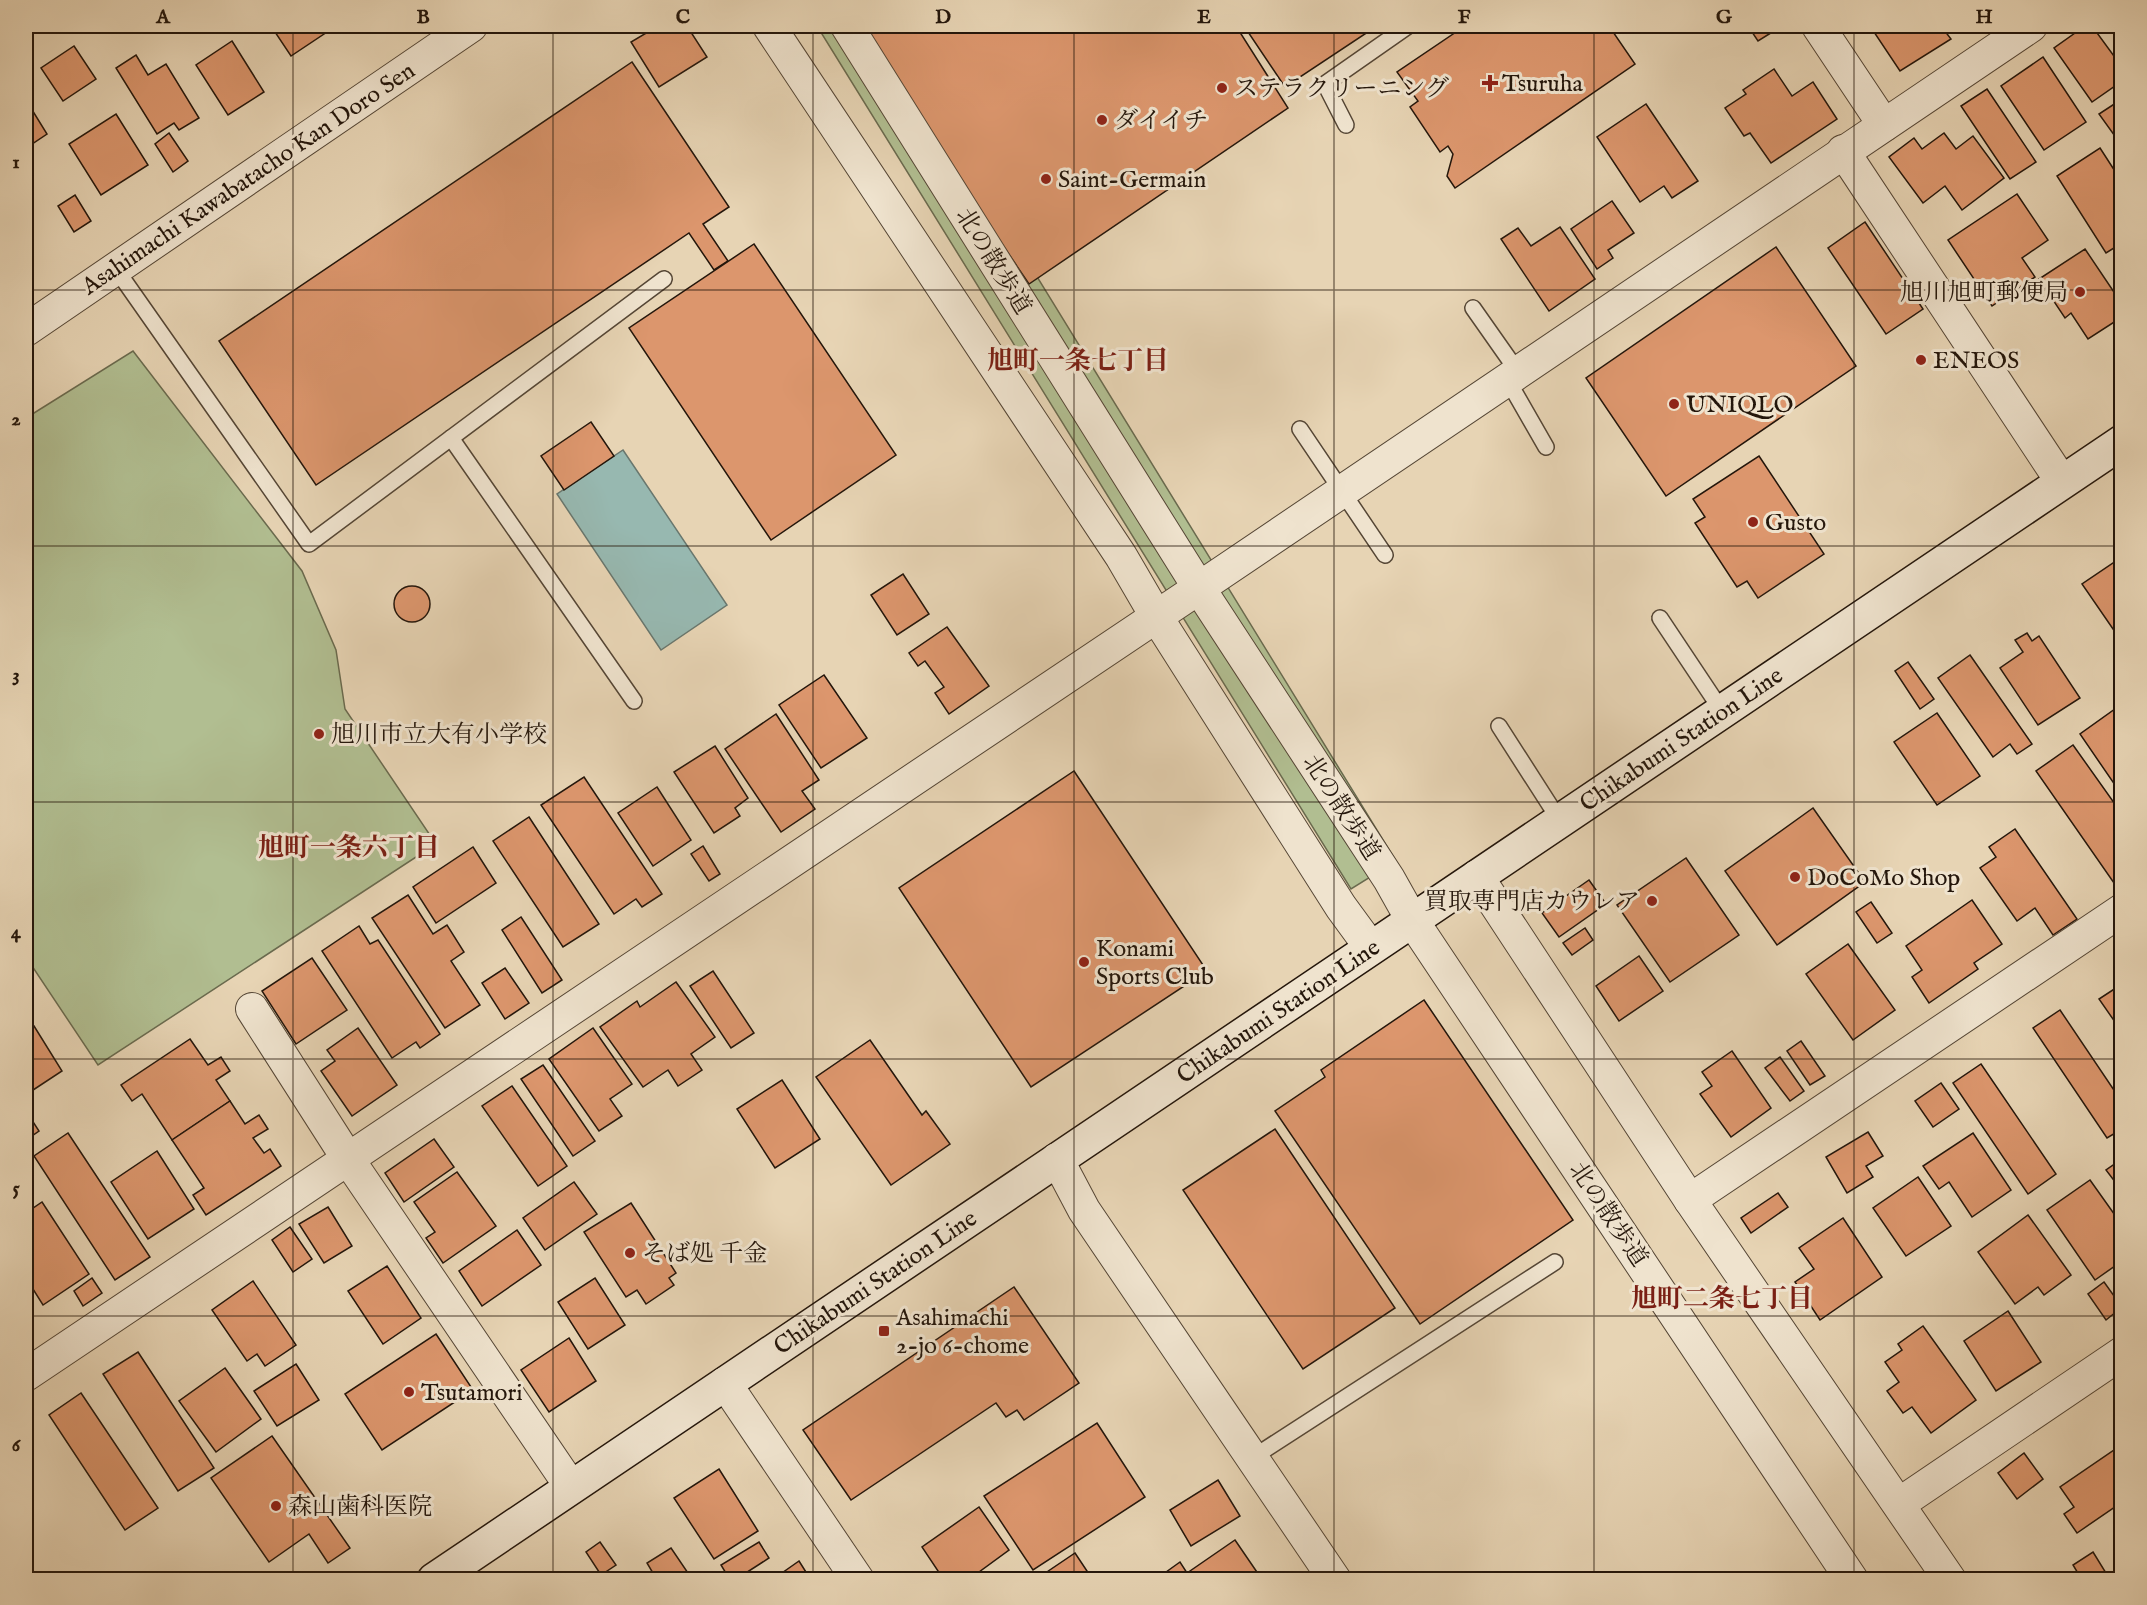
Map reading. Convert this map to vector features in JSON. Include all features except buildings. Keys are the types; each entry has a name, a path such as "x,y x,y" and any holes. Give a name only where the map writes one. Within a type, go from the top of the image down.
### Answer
{"main road":[{"name":"Chikabumi Station Line","path":"434,1580 2062,482 2120,447"}],"street":[{"name":"Asahimachi Kawabatacho Kan Doro Sen","path":"26,330 471,26"},
{"path":"769,26 1121,556 1156,616 1341,907 1371,948"},
{"name":"北の散歩道","path":"847,26 1199,588 1389,879 1412,920 1852,1580"},
{"path":"1818,26 1884,125"},
{"path":"26,1375 1199,588 2031,26"},
{"path":"1843,152 2062,482"},
{"path":"1477,876 1690,1200 1950,1580"},
{"path":"1690,1200 2121,910"},
{"path":"252,1008 348,1159 571,1487"},
{"path":"1057,1159 1084,1209 1335,1580"},
{"path":"1899,1504 2121,1353"},
{"path":"725,1383 858,1580"}],"lane":[{"path":"1346,125 1324,84 1408,26"},
{"path":"116,269 309,544 664,279"},
{"path":"1473,308 1512,375 1546,447"},
{"path":"1300,429 1385,555"},
{"path":"451,438 634,701"},
{"path":"1660,618 1722,711"},
{"path":"1499,726 1560,821"},
{"path":"1252,1458 1555,1262"}],"green space":[{"path":"817,26 883,26 1396,861 1351,889"},
{"path":"133,351 302,571 336,650 345,709 436,844 98,1065 26,957 26,418"}],"water":[{"path":"623,450 727,605 661,650 557,494"}],"place":[{"name":"Tsuruha","path":"1490,83"},
{"name":"ステラクリーニング","path":"1222,88"},
{"name":"ダイイチ","path":"1102,120"},
{"name":"Saint-Germain","path":"1046,179"},
{"name":"旭川旭町郵便局","path":"2080,292"},
{"name":"ENEOS","path":"1921,360"},
{"name":"UNIQLO","path":"1674,404"},
{"name":"Gusto","path":"1753,522"},
{"name":"旭川市立大有小学校","path":"319,734"},
{"name":"DoCoMo Shop","path":"1795,877"},
{"name":"買取専門店カウレア","path":"1652,901"},
{"name":"Konami Sports Club","path":"1084,962"},
{"name":"そば処 千金","path":"630,1253"},
{"name":"Asahimachi 2-jo 6-chome","path":"884,1331"},
{"name":"Tsutamori","path":"409,1392"},
{"name":"森山歯科医院","path":"276,1506"}],"district":[{"name":"旭町一条七丁目","path":"1078,360"},
{"name":"旭町一条六丁目","path":"349,847"},
{"name":"旭町二条七丁目","path":"1722,1298"}]}
